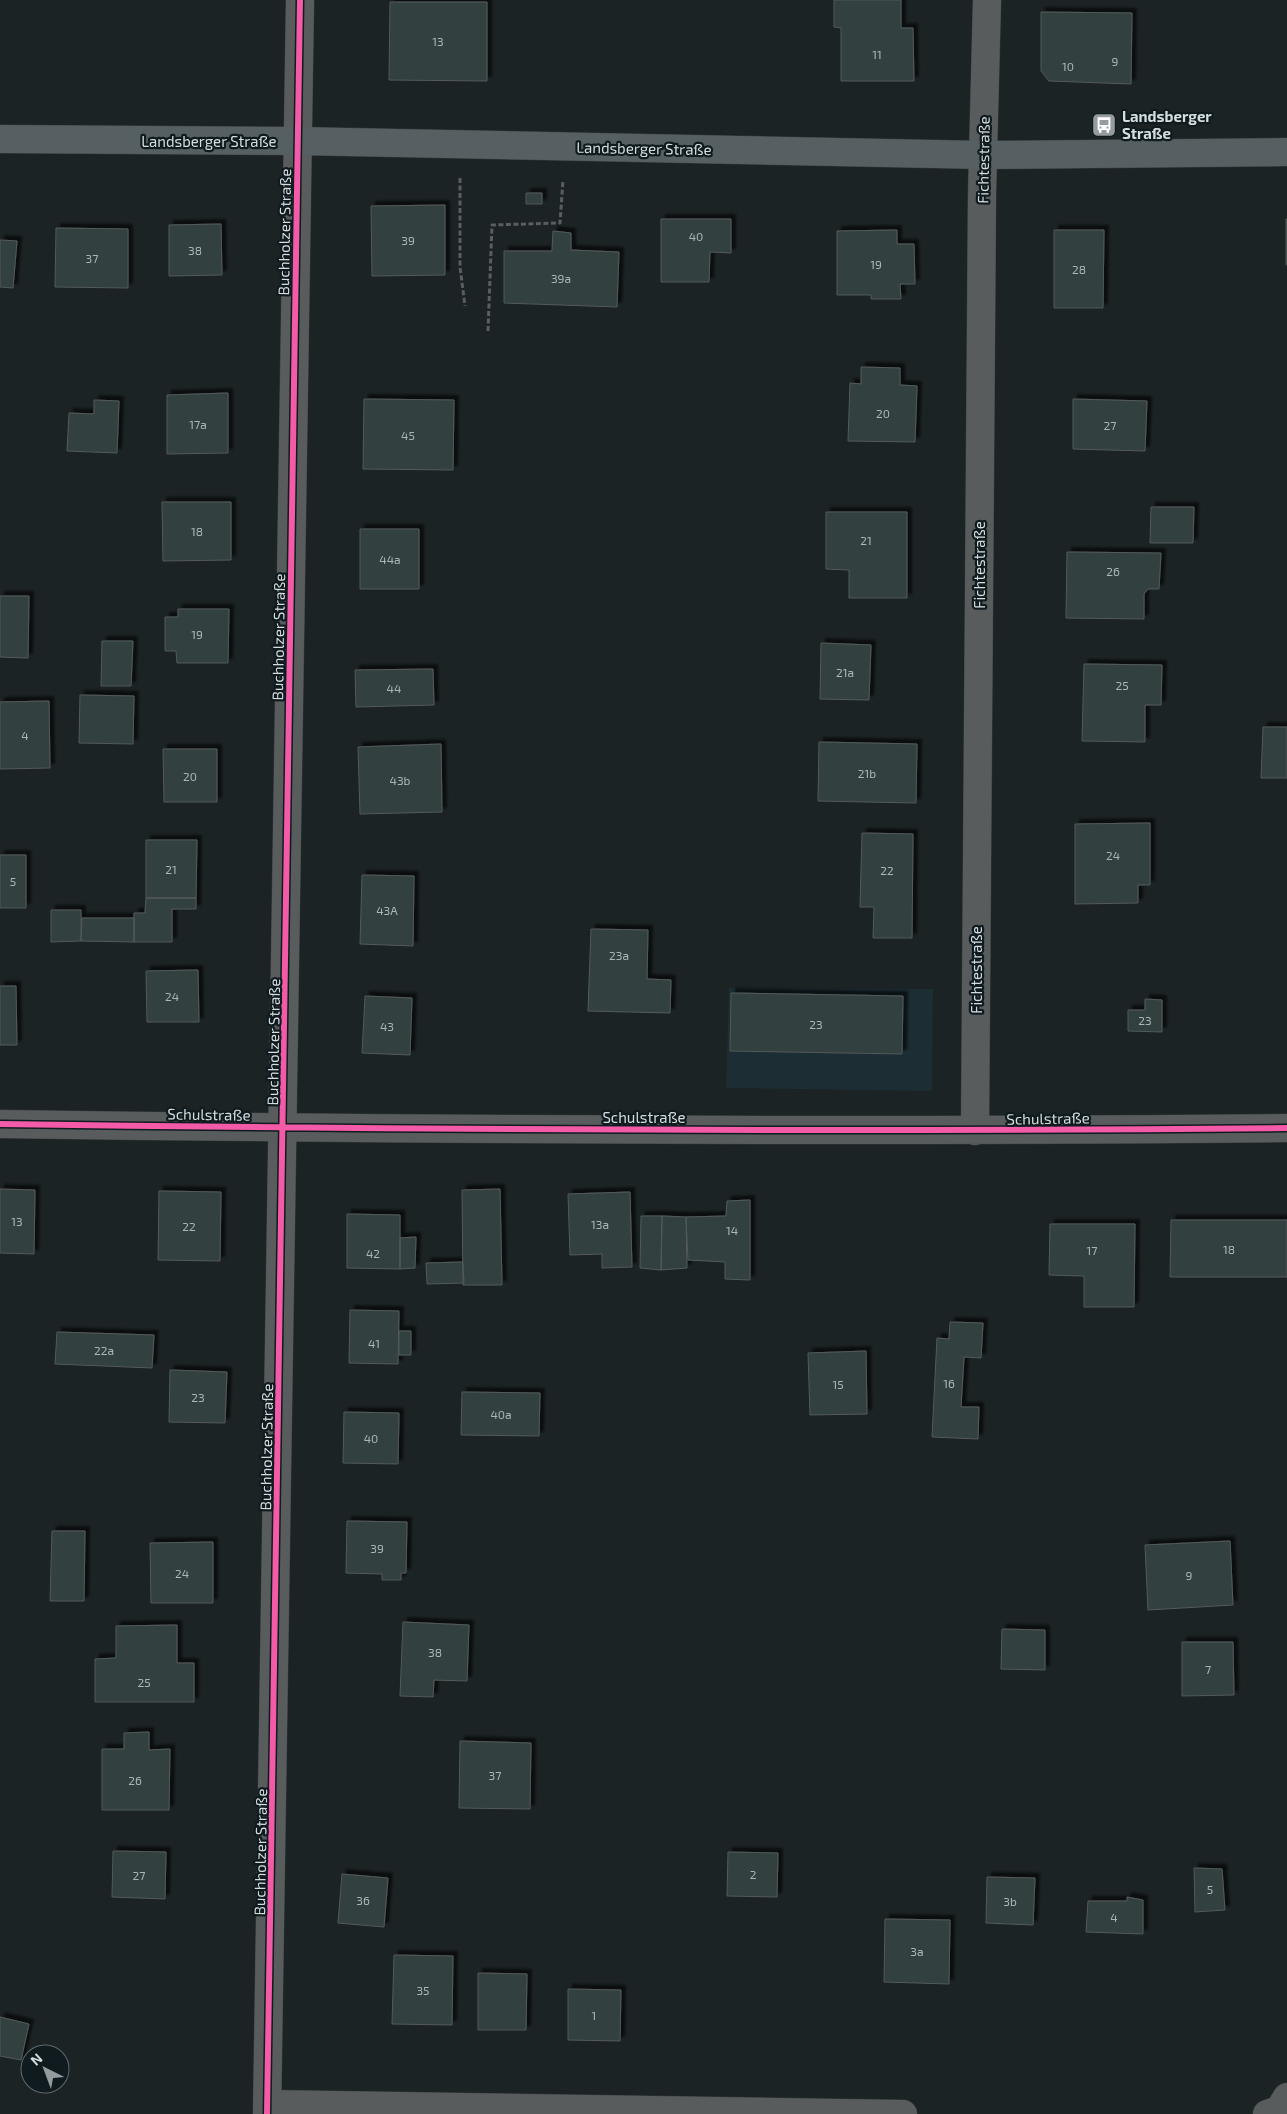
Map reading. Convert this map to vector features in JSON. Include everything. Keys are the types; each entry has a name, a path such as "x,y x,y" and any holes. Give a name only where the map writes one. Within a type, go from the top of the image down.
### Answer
{"main road":[{"name":"Landsberger Straße","path":"0,139 297,141 984,155 1287,152"}],"street":[{"name":"Buchholzer Straße","path":"268,2109 300,0"},
{"name":"Fichtestraße","path":"974,1131 987,0"},
{"name":"Schulstraße","path":"0,1124 284,1128 974,1131 1287,1128"},
{"path":"1267,2114 1279,2110 1287,2097"},
{"path":"268,2109 903,2114"}],"path":[{"path":"460,177 460,267 465,306"},
{"path":"488,331 492,225 560,223 562,179"}],"shaded area":[{"path":"729,988 933,989 932,1091 726,1088"}],"building":[{"path":"834,0 901,0 901,28 913,28 914,81 841,81 841,28 834,27"},
{"path":"390,2 487,2 487,81 389,80"},
{"path":"1041,12 1132,13 1131,84 1049,81 1041,71"},
{"path":"526,193 542,193 542,204 526,204"},
{"path":"445,205 445,275 372,276 371,206"},
{"path":"661,219 731,219 731,253 710,252 709,282 661,282"},
{"path":"1287,219 1287,265 1286,265"},
{"path":"221,224 222,275 169,276 169,225"},
{"path":"56,228 128,229 128,288 55,287"},
{"path":"897,230 897,244 914,244 915,284 900,284 901,299 871,299 871,295 837,295 837,231"},
{"path":"1054,230 1104,230 1103,308 1054,308"},
{"path":"553,231 571,233 571,250 619,252 617,307 504,303 504,251 552,251"},
{"path":"0,240 17,241 13,288 0,287"},
{"path":"861,367 900,368 900,385 917,386 915,442 848,441 850,383 861,384"},
{"path":"228,393 228,453 167,454 167,395"},
{"path":"364,399 454,400 453,470 363,469"},
{"path":"1073,399 1147,401 1145,451 1073,449"},
{"path":"94,400 119,401 117,453 67,451 69,413 94,414"},
{"path":"162,502 231,502 231,560 163,561"},
{"path":"1151,507 1194,507 1193,543 1150,543"},
{"path":"826,512 907,512 907,598 849,598 849,570 826,569"},
{"path":"360,529 419,529 419,589 360,589"},
{"path":"1067,552 1161,553 1159,589 1148,589 1144,594 1144,619 1066,618"},
{"path":"0,596 29,596 28,658 0,657"},
{"path":"178,609 229,609 228,663 177,663 176,651 165,651 165,617 178,617"},
{"path":"102,641 133,641 131,686 101,686"},
{"path":"821,643 871,645 869,700 820,699"},
{"path":"1084,664 1162,665 1161,705 1145,705 1145,742 1082,741"},
{"path":"433,669 434,705 356,707 355,670"},
{"path":"80,695 134,696 133,744 79,743"},
{"path":"49,701 50,768 0,769 0,702"},
{"path":"1263,727 1287,727 1287,778 1261,778"},
{"path":"819,742 917,744 916,803 818,801"},
{"path":"441,744 442,812 360,814 358,747"},
{"path":"163,749 217,749 217,802 164,802"},
{"path":"1150,823 1150,885 1138,885 1138,903 1075,904 1075,824"},
{"path":"862,833 913,834 912,938 873,938 874,907 860,907"},
{"path":"146,840 197,840 196,898 146,898"},
{"path":"0,855 26,855 26,908 0,908"},
{"path":"362,875 414,876 413,946 360,944"},
{"path":"146,898 196,898 196,909 172,909 172,942 134,942 134,913 145,913"},
{"path":"51,910 81,910 81,941 51,942"},
{"path":"82,918 134,918 134,942 81,941"},
{"path":"591,929 648,930 647,979 671,980 670,1013 588,1011"},
{"path":"198,970 199,1022 147,1022 146,971"},
{"path":"0,986 16,986 17,1045 0,1045"},
{"path":"731,993 903,996 902,1054 730,1051"},
{"path":"365,996 412,998 410,1055 362,1053"},
{"path":"1145,999 1162,1000 1162,1032 1128,1031 1128,1010 1145,1010"},
{"path":"0,1189 35,1190 34,1254 0,1253"},
{"path":"500,1189 502,1285 463,1285 462,1190"},
{"path":"159,1191 221,1192 220,1261 158,1260"},
{"path":"630,1192 632,1267 602,1268 602,1254 570,1255 568,1194"},
{"path":"750,1200 750,1280 725,1279 725,1262 688,1260 686,1217 726,1216 727,1201"},
{"path":"347,1214 400,1215 400,1269 347,1268"},
{"path":"641,1216 662,1216 661,1270 640,1268"},
{"path":"662,1216 686,1217 687,1268 661,1270"},
{"path":"1171,1220 1287,1220 1287,1277 1170,1277"},
{"path":"1050,1224 1135,1224 1134,1307 1084,1307 1084,1276 1049,1275"},
{"path":"416,1237 415,1268 400,1269 400,1238"},
{"path":"463,1262 464,1283 427,1284 426,1263"},
{"path":"350,1310 399,1311 398,1364 349,1363"},
{"path":"950,1322 983,1323 981,1358 964,1357 961,1407 979,1407 978,1439 932,1437 937,1338 949,1339"},
{"path":"399,1331 411,1331 411,1355 399,1355"},
{"path":"57,1332 154,1335 152,1368 55,1364"},
{"path":"866,1351 867,1414 810,1415 808,1353"},
{"path":"170,1370 227,1372 225,1423 169,1422"},
{"path":"462,1392 540,1393 539,1436 461,1435"},
{"path":"344,1412 399,1413 398,1464 343,1463"},
{"path":"347,1521 407,1522 406,1573 401,1573 401,1580 382,1580 382,1574 346,1573"},
{"path":"52,1531 85,1531 84,1601 50,1601"},
{"path":"1230,1541 1233,1605 1148,1610 1145,1545"},
{"path":"213,1542 213,1603 151,1603 150,1543"},
{"path":"403,1622 469,1625 467,1681 434,1680 433,1697 400,1696"},
{"path":"177,1625 177,1663 194,1663 194,1702 95,1702 95,1659 116,1658 116,1626"},
{"path":"1002,1629 1045,1630 1045,1670 1001,1669"},
{"path":"1182,1642 1233,1642 1234,1695 1182,1696"},
{"path":"149,1732 149,1750 170,1749 169,1810 102,1810 102,1749 124,1749 124,1733"},
{"path":"460,1741 531,1743 530,1809 459,1808"},
{"path":"113,1851 166,1852 165,1899 112,1897"},
{"path":"728,1852 778,1853 777,1897 727,1896"},
{"path":"1194,1868 1222,1869 1225,1910 1195,1912"},
{"path":"342,1874 388,1878 384,1927 338,1923"},
{"path":"987,1877 1035,1878 1033,1925 986,1923"},
{"path":"1127,1897 1143,1900 1143,1934 1086,1932 1088,1901 1127,1901"},
{"path":"885,1919 950,1920 949,1984 884,1982"},
{"path":"394,1955 453,1956 452,2025 392,2024"},
{"path":"478,1973 527,1974 526,2030 478,2030"},
{"path":"568,1989 621,1990 620,2041 568,2040"},
{"path":"0,2017 29,2024 25,2044 20,2044 20,2060 0,2056"}],"cycle path":[{"path":"267,2114 300,0"},
{"path":"0,1124 644,1130 1287,1128"}],"place":[{"name":"Landsberger Straße","path":"1104,125"}]}
